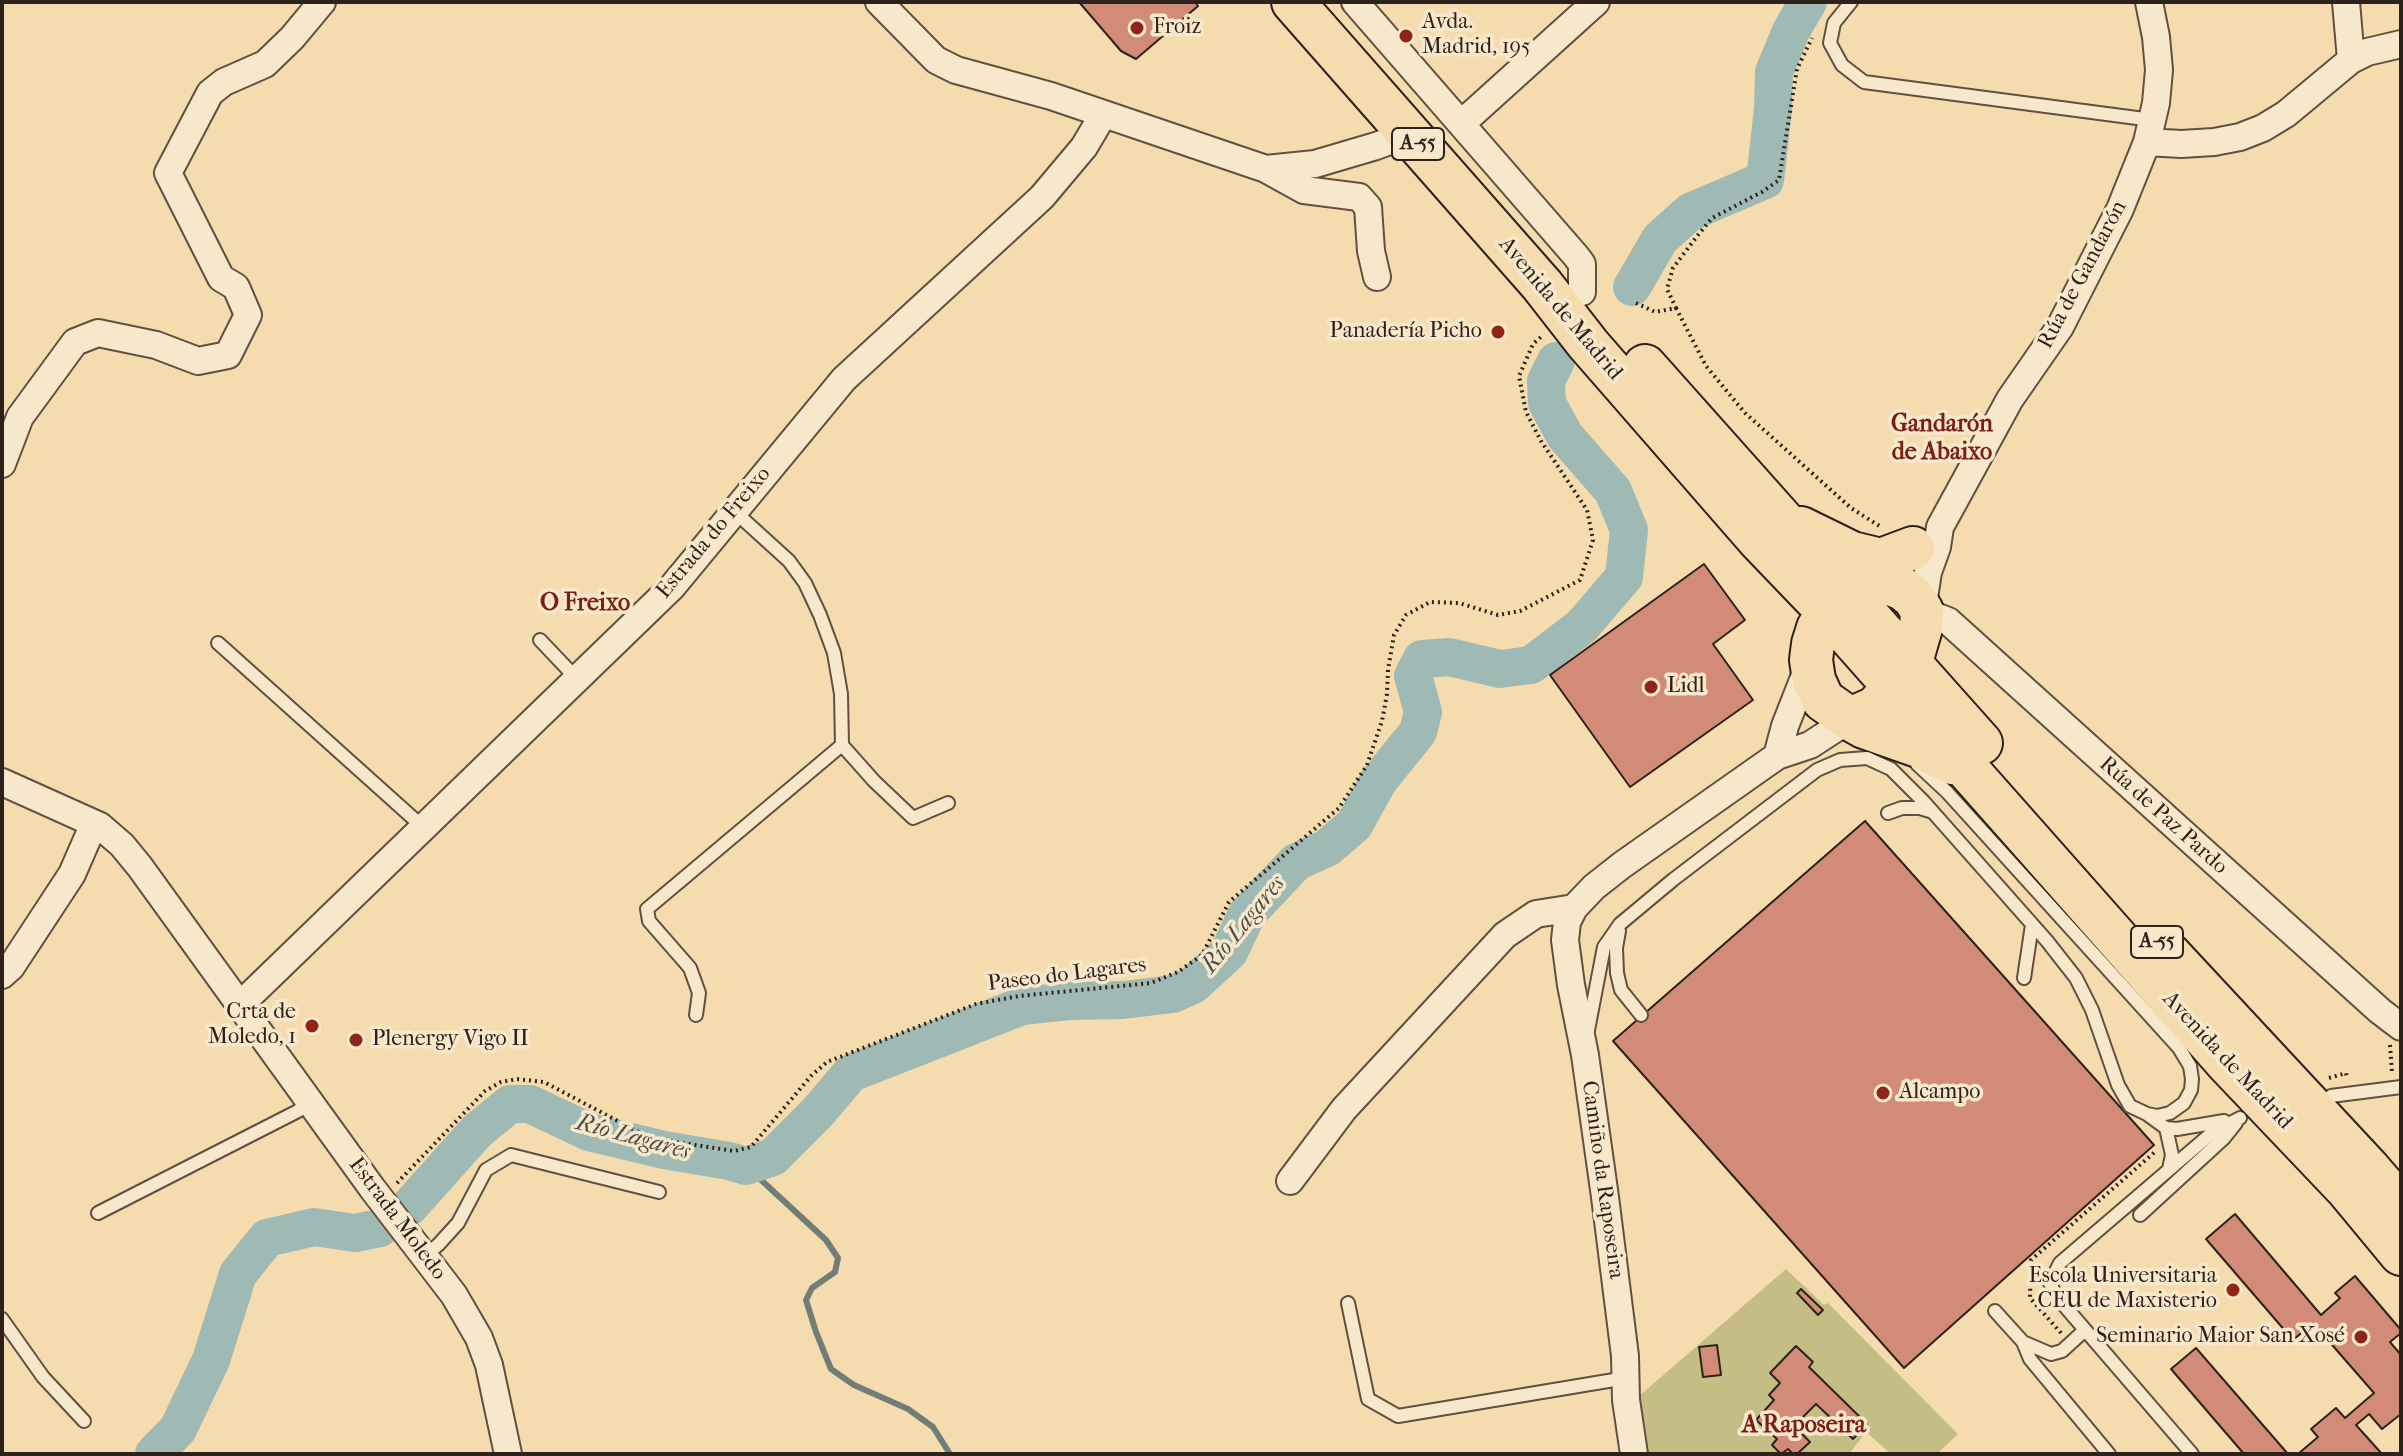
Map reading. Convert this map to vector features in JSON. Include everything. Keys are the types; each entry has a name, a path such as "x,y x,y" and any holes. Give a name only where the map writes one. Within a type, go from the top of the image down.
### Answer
{"highway":[{"name":"Avenida de Madrid","path":"1293,2 1542,285 1573,304 1770,529 1892,598 1933,669 1951,708 2168,953 2385,1180 2401,1206"},
{"name":"Avenida de Madrid","path":"1325,2 1560,270 1573,304"},
{"path":"1770,529 1892,598"},
{"path":"1770,529 1811,660 1814,680 1823,700 1864,727 1921,747 1967,770"},
{"name":"Avenida de Madrid","path":"1892,598 1967,770 2229,1065 2348,1190 2401,1254"},
{"path":"1811,660 1818,628 1892,598"},
{"path":"1850,719 1875,708 1892,598"}],"street":[{"path":"2,464 20,417 75,342 98,333 156,345 198,361 228,355 248,315 236,287 221,278 168,173 210,93 224,82 265,64 322,2"},
{"path":"879,2 936,60 956,70 1051,96 1266,169 1304,190 1359,197 1368,207 1371,251 1377,277"},
{"path":"1355,2 1582,264 1573,304"},
{"path":"1462,123 1596,2"},
{"name":"Rúa de Gandarón","path":"1892,598 2010,399 2060,327 2120,209 2156,103 2159,70 2149,2"},
{"path":"2346,2 2351,60"},
{"path":"2149,131 2181,144 2240,137 2286,114 2351,60 2367,52 2401,44"},
{"name":"Estrada do Freixo","path":"240,1005 672,587 844,379 1042,197 1084,147 1103,115"},
{"path":"1266,169 1315,164 1409,134"},
{"name":"Rúa de Paz Pardo","path":"1892,598 1948,621 2398,1025"},
{"path":"1777,756 1785,726 1811,660"},
{"path":"1290,1181 1344,1109 1505,935 1536,914 1574,908 1622,865 1777,756 1810,745 1850,719"},
{"name":"Estrada Moledo","path":"2,782 100,826 122,845 454,1295 479,1338 489,1365 508,1454"},
{"path":"2,975 11,967 72,874 89,835"},
{"name":"Camiño da Raposeira","path":"1574,908 1567,922 1565,940 1605,1197 1634,1454"}],"lane":[{"path":"1851,2 1834,23 1830,43 1842,65 1864,82 2149,131"},
{"path":"734,511 789,561 805,583 820,615 834,653 841,694 842,745 913,818 948,803"},
{"path":"540,640 577,679"},
{"path":"218,643 424,828"},
{"path":"1890,735 1947,792 2179,1048 2190,1066 2191,1090 2184,1103 2170,1113 2157,1116 2147,1114"},
{"path":"696,1015 699,993 690,968 649,921 647,909 842,745"},
{"path":"1585,1055 1604,947 1620,924 1817,770 1840,760 1867,758 1891,769 1933,812 2076,978 2092,1010 2118,1085 2130,1106 2166,1128 2177,1129 2245,1117"},
{"path":"1888,813 1902,808 1933,812"},
{"path":"1620,924 1616,948 1617,973 1621,990 1641,1015"},
{"path":"2024,978 2032,925"},
{"path":"2331,1096 2397,1086"},
{"path":"98,1213 298,1111 309,1101"},
{"path":"2192,1454 2056,1296 2050,1283 2060,1263 2169,1169 2213,1132 2245,1117"},
{"path":"2140,1215 2245,1117"},
{"path":"2166,1128 2172,1155 2169,1169"},
{"path":"424,1256 458,1223 486,1170 511,1155 659,1192"},
{"path":"1348,1303 1368,1399 1398,1416 1626,1378"},
{"path":"1995,1311 2023,1342 2030,1359 2109,1454"},
{"path":"2,1319 43,1377 84,1421"},
{"path":"2023,1342 2051,1354 2062,1351 2085,1330"}],"path":[{"path":"1816,32 1797,69 1779,180 1712,218 1673,268 1667,289 1706,366 1745,413 1851,508 1892,598"},
{"path":"1636,303 1655,312 1676,308"},
{"name":"Paseo do Lagares","path":"380,1197 406,1175 485,1091 501,1082 517,1079 544,1082 650,1138 734,1151 751,1147 811,1076 827,1062 976,1004 1019,996 1151,983 1178,972 1202,955 1229,902 1339,808 1367,765 1382,721 1394,635 1406,615 1430,602 1459,603 1498,615 1520,611 1580,580 1593,540 1587,510 1541,441 1526,412 1519,376 1533,344 1573,304"},
{"path":"2397,1086 2390,1035 2398,1025"}],"shaded area":[{"path":"1786,1269 1824,1305 1828,1303 1958,1434 1937,1454 1891,1454 1866,1432 1849,1454 1647,1454 1639,1396"}],"building":[{"name":"Froiz","path":"1079,2 1195,2 1198,6 1136,59 1121,51"},
{"name":"Lidl","path":"1704,564 1745,620 1713,644 1753,700 1630,787 1550,675"},
{"name":"Alcampo","path":"1865,821 2154,1145 1904,1368 1613,1041"},
{"name":"Seminario Maior San Xosé","path":"2235,1214 2321,1315 2340,1298 2335,1293 2355,1276 2401,1330 2390,1342 2401,1355 2401,1414 2382,1429 2369,1414 2356,1425 2382,1454 2298,1454 2318,1437 2311,1429 2336,1408 2345,1418 2374,1393 2313,1323 2293,1340 2206,1239"},
{"path":"1801,1289 1823,1310 1818,1315 1797,1293"},
{"path":"1717,1345 1721,1375 1703,1377 1699,1347"},
{"path":"1796,1346 1813,1362 1809,1367 1867,1424 1853,1439 1816,1404 1794,1426 1810,1442 1797,1454 1788,1449 1781,1454 1772,1445 1777,1439 1756,1420 1774,1400 1769,1395 1780,1383 1770,1373"},
{"name":"Seminario Maior San Xosé","path":"2196,1348 2288,1454 2244,1454 2171,1369"}],"waterway":[{"name":"Río Lagares","path":"1632,287 1660,239 1690,212 1765,180 1774,72 1791,31 1808,2"},
{"name":"Río Lagares","path":"409,1207 477,1131 510,1104 530,1104 589,1132 746,1166 773,1157 851,1073 1022,1006 1173,994 1193,985 1229,952 1247,914 1296,862 1327,848 1354,825 1379,780 1418,732 1423,712 1413,676 1422,659 1449,657 1500,669 1531,665 1582,626 1624,577 1629,530 1613,491 1565,436 1547,403 1546,381 1556,361"},
{"path":"746,1166 826,1240 838,1258 835,1272 812,1288 806,1300 831,1369 854,1385 908,1409 933,1427 950,1454"},
{"name":"Río Lagares","path":"154,1454 178,1429 211,1360 238,1274 267,1238 314,1227 355,1233 380,1228"}],"place":[{"name":"Froiz","path":"1137,28"},
{"name":"Avda. Madrid, 195","path":"1406,36"},
{"name":"Panadería Picho","path":"1498,332"},
{"name":"Lidl","path":"1651,687"},
{"name":"Crta de Moledo, 1","path":"312,1026"},
{"name":"Plenergy Vigo II","path":"356,1040"},
{"name":"Alcampo","path":"1883,1093"},
{"name":"Escola Universitaria CEU de Maxisterio","path":"2233,1290"},
{"name":"Seminario Maior San Xosé","path":"2361,1337"}],"district":[{"name":"Gandarón de Abaixo","path":"1942,439"},
{"name":"O Freixo","path":"585,604"},
{"name":"A Raposeira","path":"1804,1426"}]}
